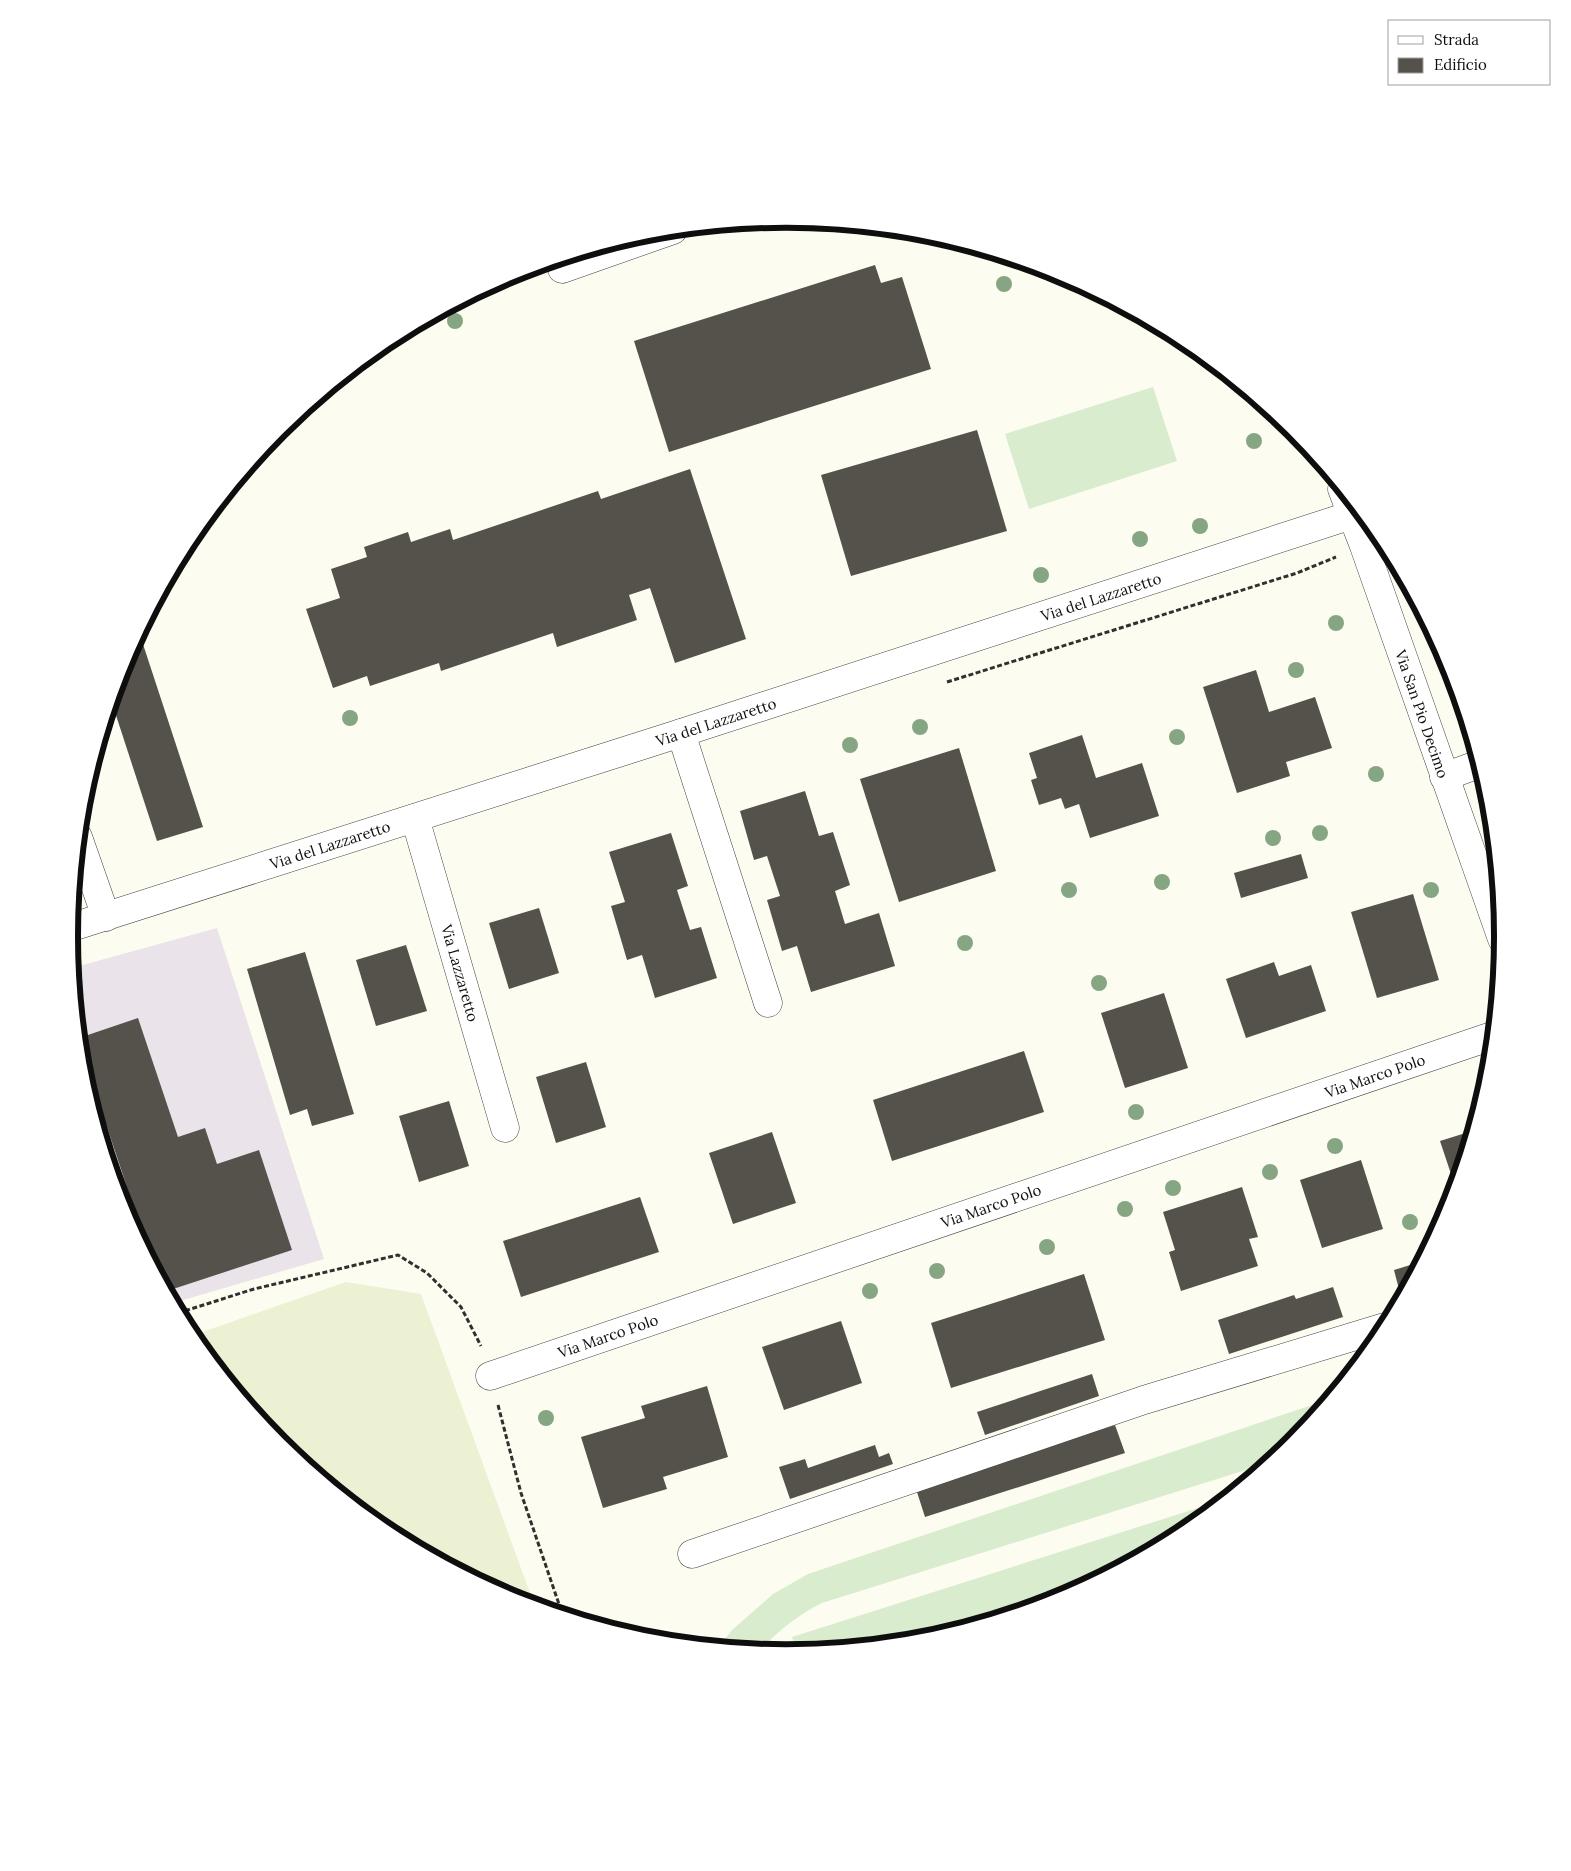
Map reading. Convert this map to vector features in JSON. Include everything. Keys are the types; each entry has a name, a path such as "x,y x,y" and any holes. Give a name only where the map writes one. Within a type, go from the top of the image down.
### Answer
{"street":[{"path":"562,269 630,245"},
{"name":"Via del Lazzaretto","path":"78,925 1355,515"},
{"name":"Via San Pio Decimo","path":"1360,522 1444,778 1493,914"},
{"path":"681,733 768,1003"},
{"path":"1444,778 1473,767"},
{"name":"Via Lazzaretto","path":"414,818 505,1128"},
{"path":"83,852 106,917"},
{"name":"Via Marco Polo","path":"490,1376 1485,1038"},
{"path":"692,1554 1144,1400 1373,1331"}],"path":[{"path":"185,1311 254,1289 398,1255 427,1273 461,1306 481,1345 521,1493 560,1607"}],"shaded area":[{"path":"217,928 324,1259 179,1301 151,1249 131,1206 115,1163 91,1074 84,1028 79,966"}],"green space":[{"path":"1153,387 1177,461 1029,509 1005,434"},
{"path":"346,1282 421,1294 531,1596 472,1570 431,1549 354,1497 319,1468 253,1402 224,1367 200,1333"},
{"path":"1317,1403 1252,1468 822,1603 789,1624 767,1643 724,1640 732,1630 773,1594 808,1574"},
{"path":"1204,1506 1139,1549 1099,1570 1056,1590 1013,1606 924,1630 878,1637 794,1644 792,1637"}],"building":[{"path":"875,265 881,283 902,277 931,369 669,452 634,341"},
{"path":"977,430 1007,531 851,576 821,475"},
{"path":"690,469 746,639 675,663 650,588 629,595 637,620 557,647 553,633 441,671 439,663 370,686 367,676 333,688 306,609 340,598 331,569 367,557 364,547 408,532 411,542 450,529 453,540 598,491 601,499"},
{"path":"142,641 203,827 157,841 114,710"},
{"path":"1256,670 1269,712 1315,697 1332,748 1286,762 1290,776 1237,793 1203,687"},
{"path":"1082,735 1096,778 1142,763 1159,816 1090,838 1079,804 1065,809 1061,798 1039,805 1031,780 1037,778 1029,753"},
{"path":"959,748 996,871 899,902 860,779"},
{"path":"805,791 819,836 833,832 850,885 835,891 845,924 879,913 895,966 811,992 797,946 782,951 767,900 780,896 767,856 754,860 740,811"},
{"path":"671,833 688,886 677,890 690,930 701,927 717,978 655,998 642,955 627,960 611,906 625,902 609,852"},
{"path":"1301,854 1308,878 1241,898 1234,873"},
{"path":"1413,894 1439,980 1377,998 1351,912"},
{"path":"539,908 559,973 509,989 489,923"},
{"path":"406,945 427,1011 376,1026 356,960"},
{"path":"305,952 354,1114 312,1126 307,1109 290,1115 247,969"},
{"path":"1274,962 1279,976 1311,965 1326,1011 1246,1038 1226,979"},
{"path":"1164,993 1188,1068 1125,1088 1101,1013"},
{"path":"138,1018 178,1137 205,1128 217,1164 259,1150 292,1250 172,1289 126,1194 129,1193 96,1093 85,1036"},
{"path":"1024,1051 1044,1112 892,1161 873,1100"},
{"path":"586,1062 606,1127 556,1143 536,1077"},
{"path":"449,1101 469,1166 419,1182 399,1116"},
{"path":"772,1132 796,1203 733,1224 709,1153"},
{"path":"1465,1133 1451,1175 1440,1141"},
{"path":"1361,1160 1383,1229 1322,1248 1300,1180"},
{"path":"1242,1187 1258,1237 1249,1239 1258,1266 1181,1291 1169,1252 1175,1250 1163,1212"},
{"path":"640,1197 659,1252 521,1297 503,1241"},
{"path":"1412,1264 1399,1290 1394,1270"},
{"path":"1084,1274 1105,1340 951,1388 931,1323"},
{"path":"1333,1287 1343,1317 1229,1354 1218,1320 1294,1295 1296,1299"},
{"path":"841,1321 862,1383 784,1410 762,1347"},
{"path":"1092,1374 1099,1396 985,1435 977,1412"},
{"path":"707,1386 728,1457 663,1477 667,1489 603,1508 581,1437 645,1418 641,1406"},
{"path":"1115,1425 1125,1453 925,1517 916,1489"},
{"path":"875,1445 879,1457 889,1453 893,1464 790,1499 779,1467 805,1459 808,1468"}]}
